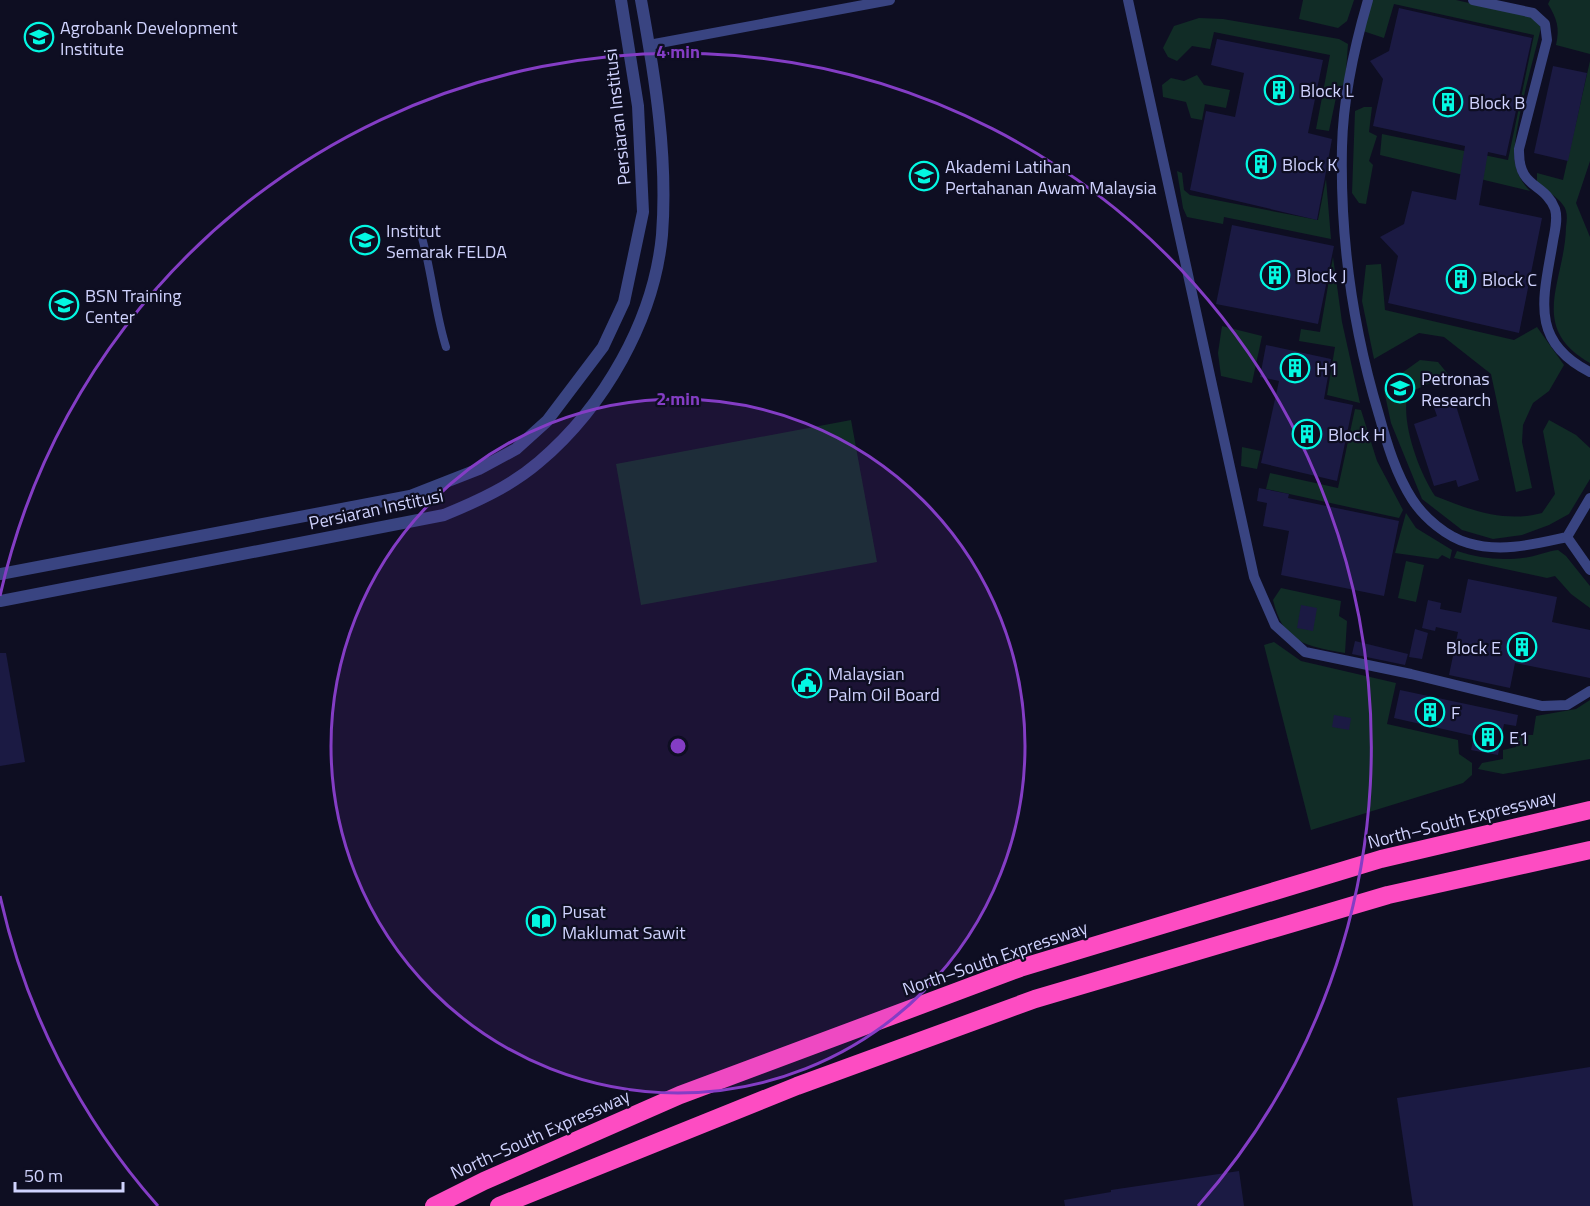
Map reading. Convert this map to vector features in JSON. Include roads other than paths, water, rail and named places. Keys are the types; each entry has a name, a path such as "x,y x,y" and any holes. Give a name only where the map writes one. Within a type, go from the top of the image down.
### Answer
{"highway":[{"name":"North–South Expressway","path":"434,1206 484,1181 680,1095 1020,968 1381,859 1590,810"},
{"path":"499,1206 797,1086 1035,999 1388,895 1590,850"}],"street":[{"name":"Persiaran Institusi","path":"0,574 410,496 479,469 516,449 547,421 603,347 624,302 644,212 638,106 621,0"},
{"name":"Persiaran Institusi","path":"0,601 444,515 501,489 539,463 568,434 596,399 622,359 642,317 656,268 662,236 663,170 649,45 641,0"},
{"path":"649,45 890,0"},
{"path":"1128,0 1254,577 1275,625 1305,652 1411,674 1542,706 1567,705 1590,691"},
{"path":"1368,0 1346,96 1342,146 1343,205 1347,263 1356,325 1369,384 1392,458 1413,500 1437,527 1467,543 1497,548 1531,545 1567,537 1590,498"},
{"path":"1473,0 1533,13 1545,24 1547,40 1519,149 1519,165 1523,176 1552,204 1557,219 1542,304 1545,326 1554,345 1578,366 1590,372"},
{"path":"420,231 428,255 436,316 446,347"},
{"path":"1567,537 1590,570"}],"place":[{"name":"Agrobank Development Institute","path":"39,37"},
{"name":"Block L","path":"1279,90"},
{"name":"Block B","path":"1448,102"},
{"name":"Block K","path":"1261,164"},
{"name":"Akademi Latihan Pertahanan Awam Malaysia","path":"924,176"},
{"name":"Institut Semarak FELDA","path":"365,240"},
{"name":"Block J","path":"1275,275"},
{"name":"Block C","path":"1461,279"},
{"name":"BSN Training Center","path":"64,305"},
{"name":"H1","path":"1295,368"},
{"name":"Petronas Research","path":"1400,388"},
{"name":"Block H","path":"1307,434"},
{"name":"Block E","path":"1522,647"},
{"name":"Malaysian Palm Oil Board","path":"807,683"},
{"name":"F","path":"1430,712"},
{"name":"E1","path":"1488,737"},
{"name":"Pusat Maklumat Sawit","path":"541,921"}]}
